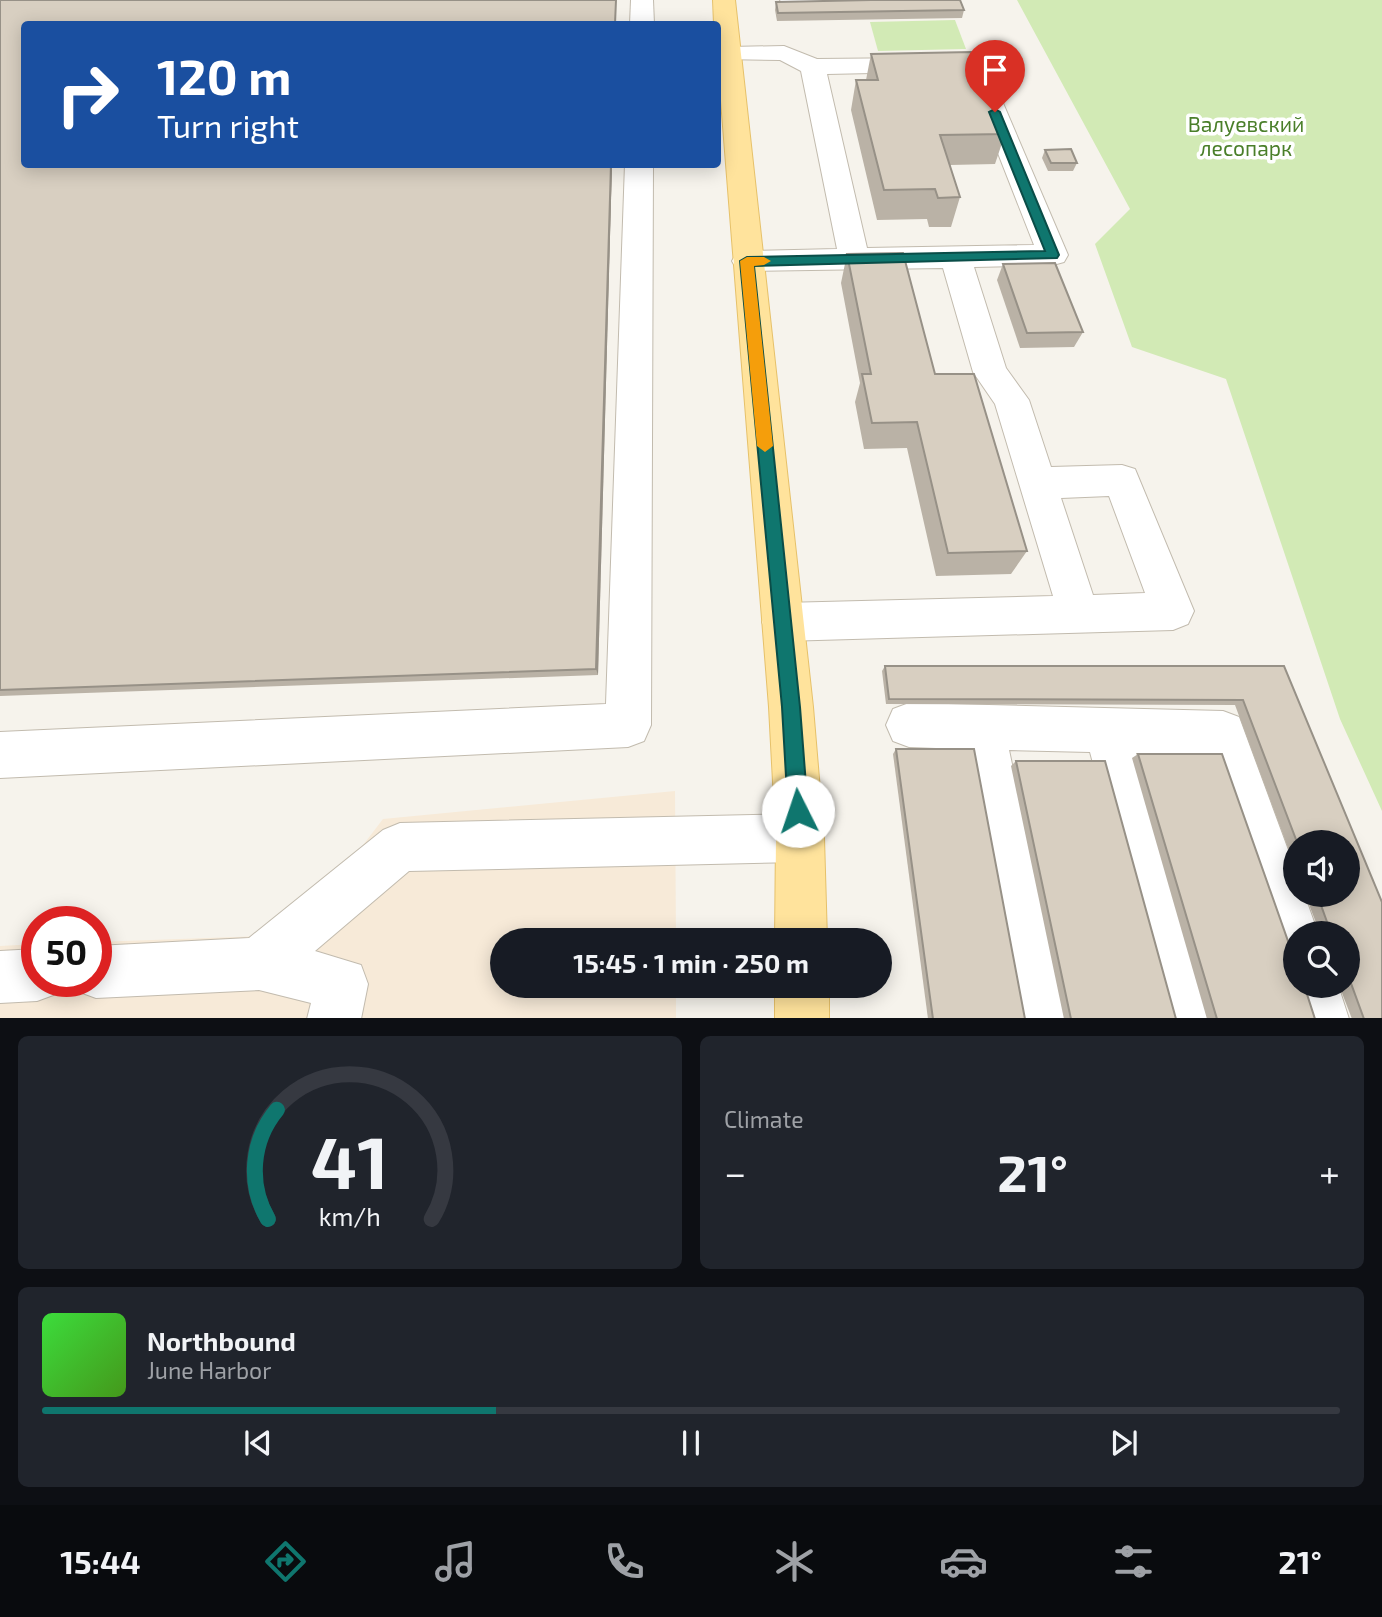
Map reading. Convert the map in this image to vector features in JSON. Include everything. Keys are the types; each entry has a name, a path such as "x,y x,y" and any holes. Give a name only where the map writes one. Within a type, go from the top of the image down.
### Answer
{"main road":[{"path":"724,0 783,622 800,838 801,928"},
{"path":"802,998 803,1018"}],"lane":[{"path":"642,0 642,21"},
{"path":"724,0 732,0"},
{"path":"791,0 809,3 915,0"},
{"path":"730,54 784,53 813,67 962,64 1053,255 747,261"},
{"path":"813,67 854,259"},
{"path":"0,755 628,725 639,168"},
{"path":"955,257 990,372 1011,400 1079,614"},
{"path":"783,622 1173,611 1122,480 1037,483"},
{"path":"909,726 1223,733 1288,921"},
{"path":"982,727 1039,1018"},
{"path":"1107,730 1188,1018"},
{"path":"259,964 400,847 800,838"},
{"path":"112,971 259,964 342,984 334,1018"},
{"path":"0,977 21,976"},
{"path":"1315,998 1322,1018"}],"shaded area":[{"path":"675,791 676,928 490,928 490,998 676,998 676,1018 0,1018 0,946 21,945 21,997 112,997 112,941 294,935 383,819"}],"green space":[{"name":"Валуевский лесопарк","path":"1017,0 1382,0 1382,811 1340,719 1226,379 1132,347 1095,244 1130,209"},
{"path":"955,20 966,49 878,51 870,22"}],"building":[{"path":"0,0 616,0 615,21 21,21 21,168 611,168 596,669 0,690"},
{"path":"960,0 964,10 778,13 776,2"},
{"path":"971,52 1005,134 940,135 960,197 938,198 935,189 884,190 856,80 878,80 871,54"},
{"path":"1071,149 1077,163 1051,163 1045,150"},
{"path":"903,253 935,374 974,374 1027,551 948,553 917,422 872,423 862,374 871,374 847,254"},
{"path":"1055,263 1083,332 1027,333 1003,264"},
{"path":"885,666 1284,666 1352,830 1292,830 1243,700 889,699"},
{"path":"896,749 974,749 1025,1018 933,1018"},
{"path":"1138,754 1222,754 1283,927 1283,998 1308,998 1315,1018 1217,1018"},
{"path":"1016,761 1105,761 1176,1018 1071,1018"},
{"path":"1360,849 1382,902 1382,1018 1364,1018 1356,998 1360,998 1360,921 1327,921 1322,907 1360,907"}],"slow traffic":[{"path":"764,261 747,261 765,446"}],"route":[{"path":"798,811 791,707 747,261 1053,255 995,112"}]}
